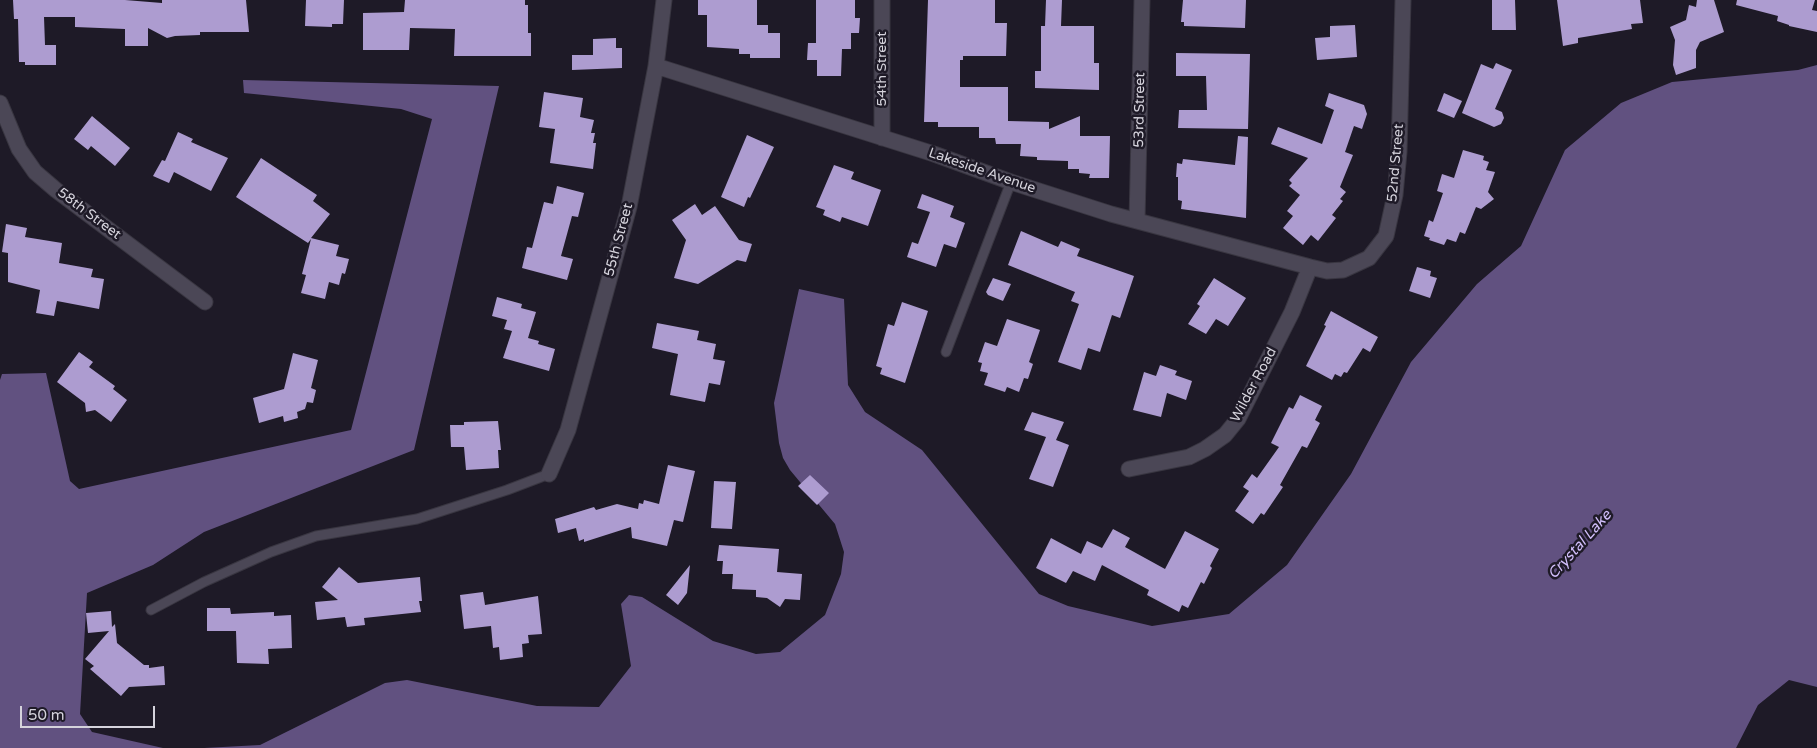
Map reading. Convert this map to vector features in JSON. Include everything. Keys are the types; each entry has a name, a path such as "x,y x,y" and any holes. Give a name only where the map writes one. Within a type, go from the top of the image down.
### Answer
{"street":[{"name":"55th Street","path":"549,474 568,430 629,207 656,66 664,0"},
{"name":"54th Street","path":"882,0 882,138"},
{"name":"53rd Street","path":"1137,221 1142,0"},
{"name":"52nd Street","path":"1310,267 1343,270 1358,265 1369,258 1386,236 1395,194 1400,152 1403,0"},
{"name":"Lakeside Avenue","path":"656,66 882,138 1011,182 1137,221 1310,267"},
{"name":"58th Street","path":"0,103 19,149 35,172 56,190 205,302"},
{"name":"Wilder Road","path":"1129,469 1189,456 1205,450 1225,435 1238,419 1292,312 1310,267"}],"lane":[{"path":"946,352 1011,182"},
{"path":"151,610 204,582 271,552 316,536 417,519 507,490 549,474"}],"water":[{"name":"Crystal Lake","path":"1817,65 1817,687 1789,680 1758,705 1736,748 204,748 260,745 385,683 407,680 537,706 599,707 631,666 621,604 629,595 642,597 713,641 756,654 780,652 825,615 841,574 844,552 835,524 790,470 783,458 779,443 774,403 799,289 844,299 848,385 865,412 922,450 1039,594 1068,606 1152,626 1229,614 1287,565 1351,474 1411,362 1477,284 1521,246 1565,150 1621,103 1672,82 1798,70"},
{"path":"243,80 499,86 414,450 204,532 153,565 87,593 80,714 92,732 163,748 0,748 0,380 2,374 46,373 70,481 79,489 351,430 432,119 401,109 244,93"}],"building":[{"path":"13,0 125,0 162,3 162,0 246,0 249,32 200,32 200,35 167,38 148,28 148,46 125,46 125,29 75,27 75,17 44,17 45,45 56,45 56,65 25,65 25,62 19,62 18,19 14,19"},
{"path":"306,0 344,0 343,24 332,24 332,27 305,26"},
{"path":"405,0 525,0 525,5 528,5 528,33 531,33 531,56 454,56 455,29 410,28 409,50 363,50 363,13 404,12"},
{"path":"698,0 757,0 757,25 768,25 768,33 780,33 780,58 750,58 750,54 739,54 739,49 707,47 707,15 698,15"},
{"path":"816,0 855,0 855,18 860,18 859,33 851,33 851,49 842,49 841,76 817,76 817,60 807,60 808,43 816,43"},
{"path":"928,0 995,0 995,23 1007,23 1006,56 963,56 963,60 960,60 960,87 1008,87 1008,121 1049,122 1049,129 1080,116 1080,136 1110,136 1109,178 1089,178 1090,174 1079,173 1079,169 1068,169 1068,161 1037,160 1037,157 1020,156 1021,144 996,144 995,138 979,138 979,127 938,127 938,122 924,122"},
{"path":"1046,0 1062,0 1061,26 1094,26 1094,63 1099,63 1099,90 1035,88 1035,71 1041,71 1041,26 1045,26"},
{"path":"1183,0 1246,0 1245,28 1184,26 1184,22 1181,22"},
{"path":"1492,0 1515,0 1516,30 1492,30"},
{"path":"1557,0 1640,0 1643,23 1631,24 1632,29 1578,38 1578,43 1563,46"},
{"path":"1697,0 1714,0 1724,32 1700,42 1696,50 1696,68 1676,75 1673,65 1675,40 1670,27 1686,20 1689,5 1696,7"},
{"path":"1737,0 1815,0 1812,10 1817,11 1817,32 1789,26 1777,21 1778,16 1736,5"},
{"path":"1355,25 1357,57 1317,60 1315,38 1330,37 1330,26"},
{"path":"616,38 616,48 622,48 622,68 572,70 572,55 593,55 593,39"},
{"path":"1176,53 1250,54 1248,129 1178,128 1179,110 1207,110 1206,76 1176,76"},
{"path":"1496,63 1512,70 1495,109 1502,112 1504,118 1501,124 1494,127 1462,113 1481,64 1493,69"},
{"path":"544,92 583,98 580,117 594,120 591,133 595,133 593,143 596,143 593,169 550,163 555,129 539,127"},
{"path":"1329,93 1364,105 1367,114 1362,129 1354,126 1345,152 1353,155 1340,187 1346,192 1340,199 1343,201 1332,215 1336,218 1318,241 1311,235 1303,245 1283,228 1293,216 1287,211 1300,195 1289,186 1292,183 1289,180 1308,158 1271,144 1278,127 1322,144 1334,110 1325,106"},
{"path":"1444,93 1462,101 1454,118 1437,111"},
{"path":"92,116 130,148 115,166 91,146 88,150 74,139"},
{"path":"178,132 193,139 191,142 228,158 211,191 174,172 169,183 153,176 162,160 165,161"},
{"path":"747,135 774,147 744,207 721,197"},
{"path":"1238,136 1248,137 1246,218 1181,209 1182,201 1178,200 1178,177 1176,177 1177,163 1182,164 1183,159 1235,165"},
{"path":"1463,150 1484,156 1483,160 1489,162 1486,170 1495,172 1488,192 1494,199 1481,209 1476,207 1465,234 1460,232 1456,242 1447,239 1444,245 1429,240 1430,238 1424,236 1429,220 1433,222 1443,193 1437,191 1442,174 1454,178"},
{"path":"261,158 317,195 313,201 330,214 311,238 339,245 336,256 349,259 345,274 342,273 339,285 329,282 325,299 301,293 306,275 302,274 311,239 308,243 236,197"},
{"path":"834,165 854,172 851,179 881,190 868,226 842,217 840,222 823,215 825,210 816,207"},
{"path":"557,186 584,193 578,217 572,216 561,256 573,259 567,280 522,268 527,247 532,248 544,202 553,204"},
{"path":"922,194 954,206 950,217 965,223 956,248 944,244 936,267 907,257 912,242 918,244 930,212 917,208"},
{"path":"695,204 702,215 715,206 739,240 752,244 746,262 737,260 698,284 674,278 686,240 672,220"},
{"path":"6,224 27,228 25,237 62,243 59,263 93,269 91,277 104,279 99,309 57,301 54,316 36,313 40,290 8,282 8,253 2,252"},
{"path":"1021,231 1058,247 1061,241 1080,249 1077,256 1134,276 1120,318 1112,315 1100,352 1088,348 1081,370 1058,362 1079,304 1071,301 1075,292 1008,265"},
{"path":"1417,267 1431,271 1430,276 1437,278 1430,298 1409,291"},
{"path":"993,278 1011,284 1003,301 988,295 986,292"},
{"path":"1214,278 1246,298 1228,326 1216,319 1206,334 1188,324 1200,306 1197,304"},
{"path":"497,297 522,304 521,308 536,312 528,338 539,341 538,344 555,349 549,371 503,358 512,331 504,329 507,320 492,316"},
{"path":"902,302 928,311 905,383 880,374 882,368 876,366 888,324 894,326"},
{"path":"1331,311 1378,337 1370,352 1363,348 1347,373 1344,372 1341,377 1335,374 1332,380 1306,366 1326,326 1324,325"},
{"path":"1007,319 1040,330 1029,362 1033,364 1028,379 1024,378 1019,392 1007,387 1005,392 984,385 988,373 980,371 982,363 978,362 985,342 997,346"},
{"path":"657,323 699,331 697,340 716,344 713,359 725,361 720,385 709,383 705,402 670,395 678,354 652,348"},
{"path":"79,352 93,362 89,367 115,386 113,389 127,400 111,422 95,410 86,412 85,403 57,382"},
{"path":"293,353 318,360 311,388 316,390 313,403 307,402 305,409 297,412 298,418 284,422 283,416 259,423 253,398 284,389"},
{"path":"1160,365 1177,371 1175,375 1192,381 1186,400 1167,393 1161,417 1133,410 1144,372 1156,376"},
{"path":"1300,395 1322,406 1315,420 1320,423 1307,448 1302,446 1280,485 1283,487 1264,515 1261,513 1253,524 1235,511 1249,491 1243,487 1252,474 1257,478 1279,447 1271,443 1289,407 1293,409"},
{"path":"1032,412 1064,422 1056,440 1069,445 1053,487 1029,479 1046,437 1024,430"},
{"path":"498,421 501,450 498,450 499,468 466,470 464,447 451,447 450,425 464,425 464,422"},
{"path":"668,465 695,471 683,522 674,520 667,546 632,538 631,527 584,542 584,539 579,541 576,528 558,533 555,519 594,507 596,510 617,504 638,509 639,503 643,504 644,500 659,504"},
{"path":"810,475 829,493 817,505 798,486"},
{"path":"714,481 736,482 732,529 711,528"},
{"path":"1113,529 1130,538 1125,547 1165,569 1185,531 1219,549 1210,566 1212,568 1204,584 1201,582 1188,608 1182,605 1179,612 1147,595 1149,590 1102,565 1095,581 1073,571 1066,583 1036,568 1051,538 1081,554 1087,541 1102,548"},
{"path":"719,545 779,549 777,572 802,574 800,600 785,599 780,607 767,598 756,597 756,590 732,589 733,574 722,574 723,561 717,561"},
{"path":"690,565 687,593 678,605 666,595"},
{"path":"339,567 358,583 420,577 422,601 419,601 421,612 364,618 365,625 347,627 345,617 317,620 315,602 338,600 322,587"},
{"path":"483,592 485,605 538,596 542,634 528,635 529,643 522,644 523,657 500,660 499,647 493,648 491,626 464,629 460,595"},
{"path":"207,608 230,608 231,614 274,612 274,616 291,615 292,648 268,649 269,664 237,663 236,631 207,631"},
{"path":"111,611 112,627 115,624 117,643 144,665 149,665 149,668 164,666 165,685 129,687 121,696 90,669 94,666 85,659 109,631 88,633 86,613"}]}
